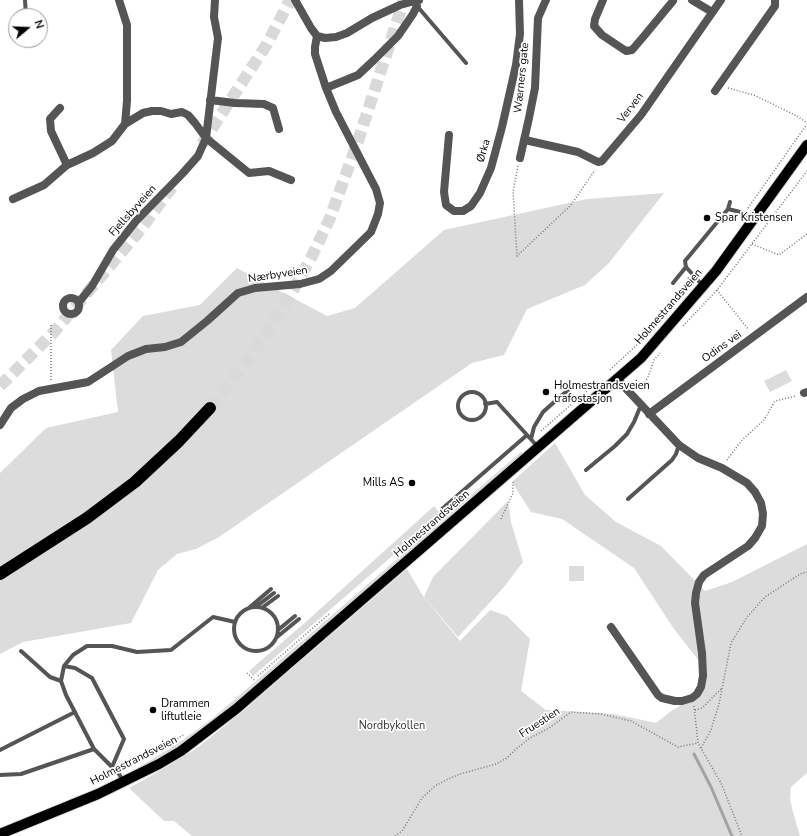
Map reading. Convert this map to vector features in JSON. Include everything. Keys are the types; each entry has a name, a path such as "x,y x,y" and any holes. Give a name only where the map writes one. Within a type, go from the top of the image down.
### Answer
{"highway":[{"path":"0,574 74,527 135,482 179,441 210,408"}],"main road":[{"name":"Holmestrandsveien","path":"0,834 98,794 181,752 236,709 641,358 703,286 754,219 807,145"}],"street":[{"path":"119,0 127,31 127,101 125,124"},
{"name":"Fjellsbyveien","path":"78,302 92,286 114,250 136,221 198,156 206,138 218,38 214,18 215,0"},
{"path":"296,0 317,36 325,38 336,37 347,33 400,5 417,2"},
{"name":"Ørka","path":"449,135 444,192 446,205 454,211 463,211 471,206 480,193 491,168 510,99 520,34 519,0"},
{"name":"Wærners gate","path":"520,158 535,88 538,18 546,0"},
{"path":"603,0 595,19 594,26 602,35 626,51 632,50 673,1"},
{"path":"692,0 712,12"},
{"name":"Verven","path":"598,162 602,161 640,115 721,0"},
{"path":"717,89 775,6 775,0"},
{"path":"326,88 358,74 398,36 417,2"},
{"name":"Nærbyveien","path":"0,425 11,408 22,399 39,391 88,382 128,356 146,349 181,342 238,293 255,288 300,284 319,279 331,271 371,232 378,214 380,203 376,189 336,112 326,88 315,54 317,36"},
{"path":"210,100 264,104 273,108 279,129"},
{"path":"60,108 50,119 51,131 67,165"},
{"path":"13,199 44,185 67,165 93,153 112,141 125,124 143,113 157,110 171,114 182,112 188,115 206,138 250,173 269,171 291,180"},
{"path":"525,140 578,152 598,162"},
{"name":"Odins vei","path":"649,414 807,297"},
{"path":"611,627 658,695 662,698 675,701 682,701 692,698 697,694 703,676 702,653 695,603 699,582 704,575 748,546 762,526 763,514 761,503 755,492 747,483 722,468 698,458 679,445 617,379"}],"lane":[{"path":"417,2 466,63"},
{"path":"703,286 686,267 685,261 728,209 730,202"},
{"path":"728,209 754,219"},
{"path":"673,283 686,267"},
{"path":"531,439 534,427 543,412 577,384"},
{"path":"472,393 481,396 485,404 486,408 482,416 474,420 462,416 458,408 459,403 464,396 472,393"},
{"path":"485,404 497,402 538,448"},
{"path":"586,470 615,446 626,434 631,428 641,405"},
{"path":"442,509 527,435"},
{"path":"628,499 672,460 679,445"},
{"path":"258,606 274,592"},
{"path":"274,592 243,611 238,616 234,629 238,643 251,651 259,651 266,649 273,644 277,637 297,617 278,630"},
{"path":"263,608 274,592"},
{"path":"249,607 258,606 269,611 274,616 277,622 277,637"},
{"path":"123,782 119,774 94,749 66,695 61,681 64,666 73,655 87,646 112,646 137,652 172,650 213,617 235,622"},
{"path":"21,651 50,677 61,681"},
{"path":"64,666 75,668 92,678 124,739 112,767"},
{"path":"0,750 75,712"},
{"path":"0,775 21,774 94,749"}],"path":[{"path":"717,89 736,90 754,95 797,116 807,123 744,214"},
{"path":"520,158 513,191 518,256 571,205 595,170 598,162"},
{"path":"752,244 779,255 807,234"},
{"path":"717,290 755,336"},
{"path":"51,325 51,389"},
{"path":"610,371 646,337"},
{"path":"631,394 644,384 651,369"},
{"path":"531,439 600,380"},
{"path":"722,468 742,440 764,420 775,401 805,393"},
{"path":"501,519 512,493 514,477 510,472"},
{"path":"701,748 711,730 719,704 731,642 747,617 764,597 800,574 807,572"},
{"path":"248,673 254,680 330,614"},
{"path":"695,710 702,708 721,689"},
{"path":"692,698 695,710 698,743 721,783 742,836"},
{"name":"Fruestien","path":"395,836 402,831 422,798 435,786 460,774 496,764 507,758 530,738 549,728 571,712 601,714 631,721 678,747 698,743"},
{"path":"143,760 191,731"}],"green space":[{"path":"664,193 609,263 585,285 527,309 504,355 472,363 219,537 196,549 177,554 158,570 131,623 23,642 0,654 0,473 46,428 118,412 111,350 143,316 200,305 237,268 327,316 355,308 444,230 587,199"},
{"path":"786,370 792,381 770,392 764,381"},
{"name":"Nordbykollen","path":"555,443 585,495 616,522 661,546 705,591 732,582 807,544 807,773 791,787 790,799 800,836 192,836 174,821 164,821 129,788 197,748 238,715 407,569 423,596 460,641 490,610 507,616 530,639 521,691 546,710 614,714 656,723 697,694 703,666 674,629 634,568 562,519 531,512 512,482"},
{"path":"522,451 521,456 215,720 175,749 147,766 139,767 174,746 213,718"},
{"path":"508,501 511,522 523,562 504,587 458,637 424,597 433,577"},
{"path":"434,506 441,514 253,676 249,671 308,620"},
{"path":"569,566 584,566 584,581 569,581"}],"waterway":[{"path":"694,754 711,787 732,836"}],"tunnel":[{"path":"202,144 267,44 290,0"},
{"path":"210,408 239,372 264,337 290,296 312,256 330,218 358,141 404,0"},
{"path":"0,386 54,332 141,229 172,187"}],"place":[{"name":"Spar Kristensen","path":"707,218"},
{"name":"Holmestrandsveien trafostasjon","path":"546,392"},
{"name":"Mills AS","path":"412,483"},
{"name":"Drammen liftutleie","path":"153,710"}]}
